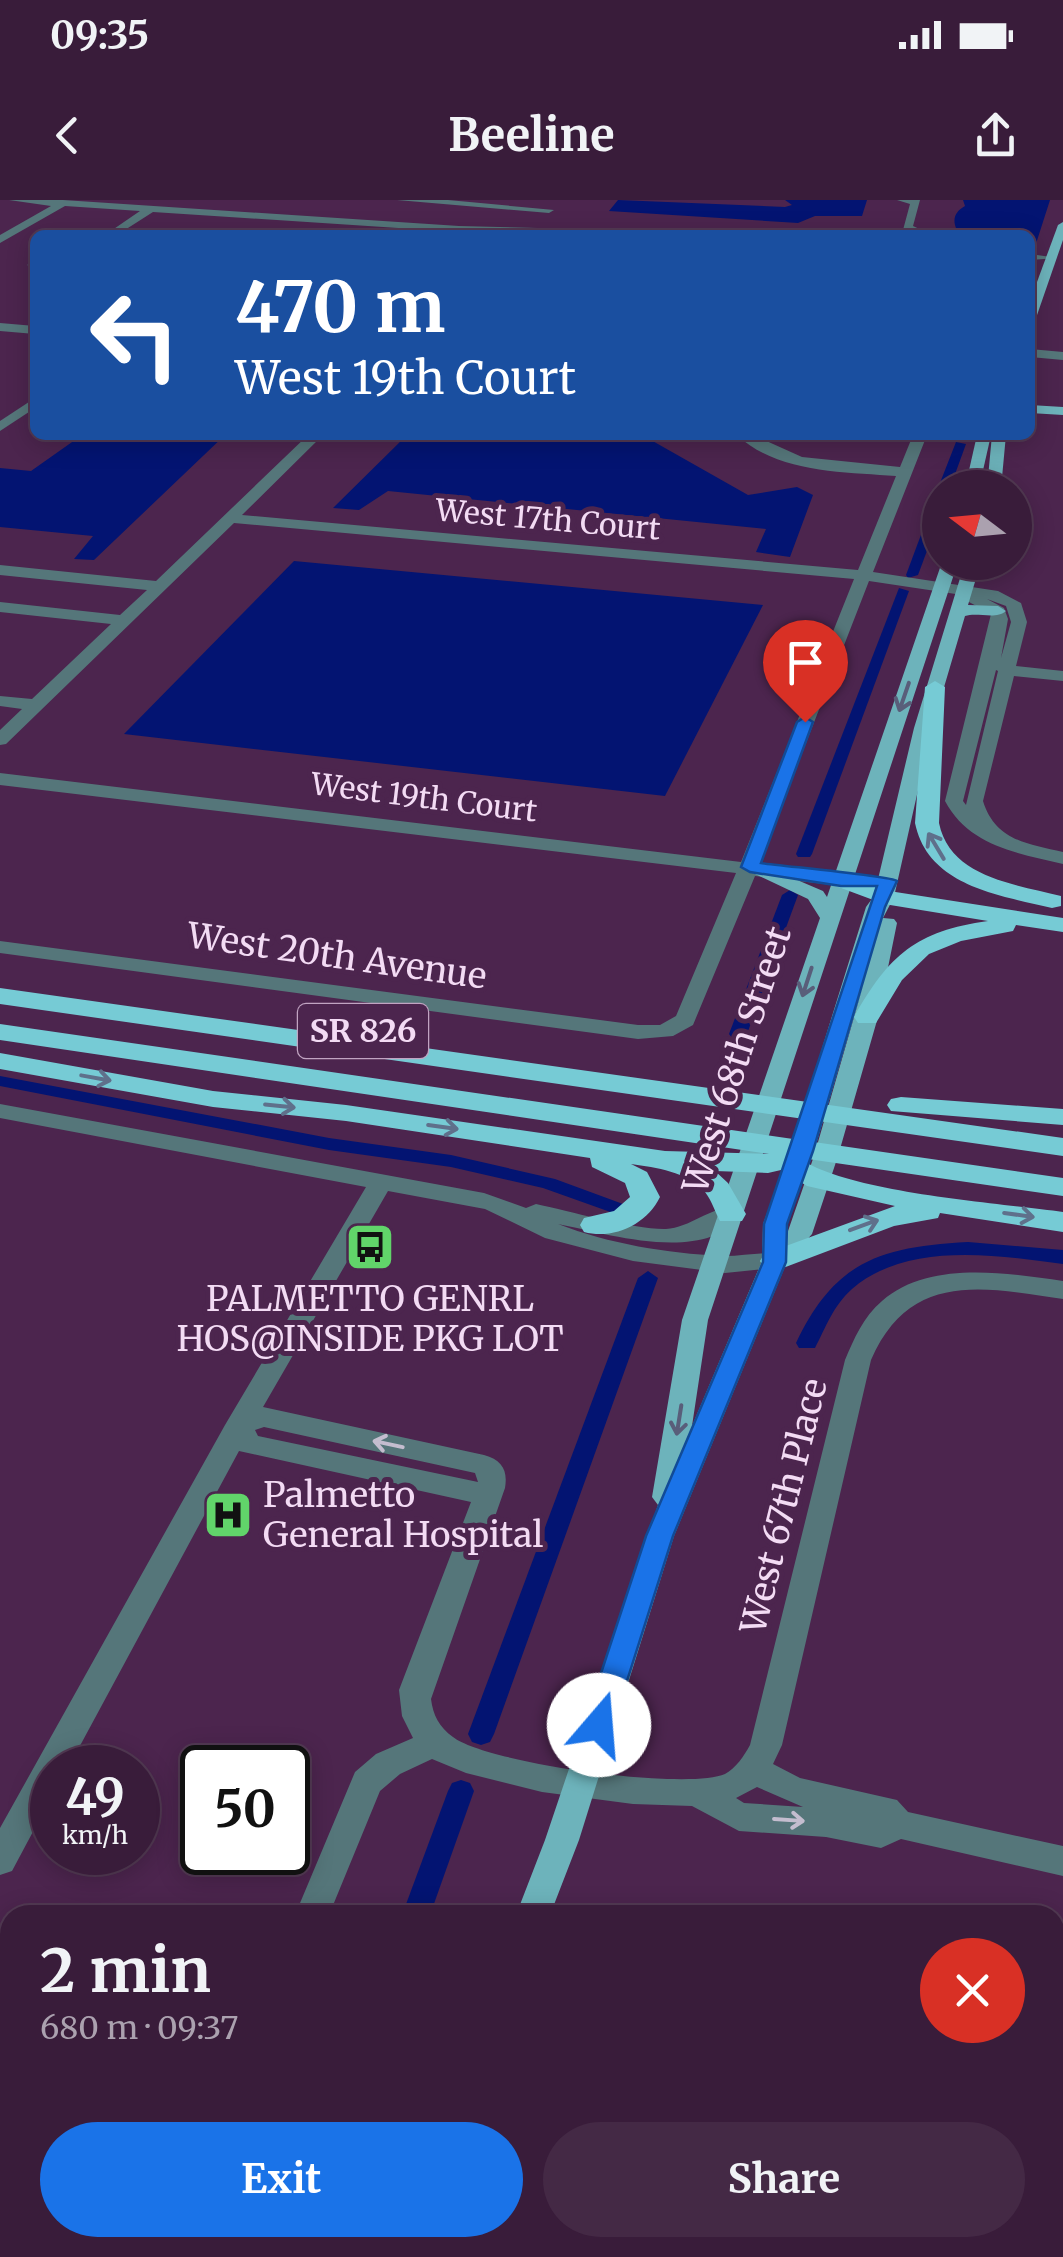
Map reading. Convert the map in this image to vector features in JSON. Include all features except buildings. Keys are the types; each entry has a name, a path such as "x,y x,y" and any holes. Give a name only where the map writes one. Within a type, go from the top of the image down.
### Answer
{"highway":[{"path":"934,687 927,837 934,849 960,871 1058,913"},
{"path":"841,880 1058,913"},
{"path":"866,1017 896,966 918,950 974,929 1058,913"},
{"name":"SR 826","path":"0,980 716,1108"},
{"path":"0,996 716,1108"},
{"path":"0,1016 874,1130 1063,1146"},
{"name":"SR 826","path":"0,1032 716,1108 874,1130 1063,1130"},
{"path":"0,1061 213,1098 346,1113 665,1160 800,1165 975,1209 1063,1222"},
{"path":"766,1110 800,1165"},
{"path":"874,1130 1063,1117"},
{"path":"874,1130 1063,1168"},
{"name":"SR 826","path":"874,1130 1063,1187"},
{"path":"568,1146 623,1170 644,1187 644,1202 635,1213 595,1225"},
{"path":"665,1160 712,1180 731,1214"},
{"path":"775,1262 815,1250 868,1222 906,1212 975,1209"}],"main road":[{"path":"1035,305 1063,226"},
{"path":"1035,409 1063,411"},
{"path":"976,470 983,440"},
{"path":"996,470 999,440"},
{"name":"West 68th Street","path":"660,1536 695,1320 945,580"},
{"name":"West 68th Street","path":"537,1905 581,1782 660,1536 775,1262 799,1234 800,1165 876,907 886,889 934,687 968,580"},
{"path":"962,599 975,608 1006,607"},
{"path":"750,867 816,895 829,916"},
{"name":"West 68th Street","path":"800,1165 866,1017 890,909 886,889"}],"street":[{"path":"14,200 480,230"},
{"path":"402,200 550,210"},
{"path":"540,230 537,225 560,200"},
{"path":"902,200 916,201 907,228 913,230"},
{"path":"0,240 64,202"},
{"path":"118,230 150,210"},
{"path":"0,227 18,228"},
{"path":"0,327 30,330"},
{"path":"1035,353 1063,356"},
{"path":"0,427 30,406"},
{"path":"0,740 311,440"},
{"path":"754,440 781,454 830,466 905,472"},
{"name":"West 68th Street","path":"665,1031 685,1020 750,867 860,576 918,440"},
{"name":"West 17th Court","path":"230,518 943,585"},
{"path":"0,570 159,586"},
{"name":"West 17th Court","path":"860,576 925,588 936,605"},
{"path":"943,585 962,599 1006,607 1019,622 974,802 978,815 995,837"},
{"path":"0,607 124,620"},
{"path":"1006,607 954,802 972,827 1063,858"},
{"path":"990,656 1007,670 1063,676"},
{"path":"0,701 36,706"},
{"name":"West 19th Court","path":"0,778 841,880"},
{"name":"West 20th Avenue","path":"0,946 638,1032 665,1031"},
{"path":"0,1110 465,1197 522,1212 566,1236 713,1264 751,1267 775,1262"},
{"path":"0,1860 239,1426 380,1183"},
{"path":"522,1212 550,1212 655,1237 700,1230 731,1214"},
{"name":"West 67th Place","path":"753,1769 766,1746 862,1347 870,1328 886,1310 927,1288 975,1280 1063,1290"},
{"path":"239,1426 248,1444 486,1480 416,1684 417,1713 436,1742 451,1753 500,1768 651,1793 730,1788 753,1769 794,1791 885,1810 898,1824 1063,1861"},
{"path":"316,1905 367,1782 388,1764 436,1742"},
{"path":"698,1793 739,1816 826,1823 881,1833 898,1824"}],"shaded area":[{"path":"618,200 785,207 792,205 785,200 867,200 862,216 815,216 798,223 609,211"},
{"path":"963,200 1050,200 1035,247 1035,230 956,228 957,213 965,206"},
{"path":"75,440 220,440 94,560 74,559 93,536 0,527 0,468 31,471"},
{"path":"402,440 651,440 748,495 797,487 813,495 790,557 756,552 766,529 388,491 359,510 333,508"},
{"path":"294,561 763,605 665,796 124,734"}],"waterway":[{"path":"951,470 960,444"},
{"path":"912,575 922,548"},
{"path":"804,854 903,591"},
{"path":"738,1034 790,895"},
{"path":"0,1081 329,1144 451,1161 548,1183 616,1208"},
{"path":"807,1343 822,1312 845,1284 871,1267 901,1256 968,1249 1063,1257"},
{"path":"481,1734 648,1278"},
{"path":"420,1905 461,1791"}],"place":[{"name":"PALMETTO GENRL HOS@INSIDE PKG LOT","path":"370,1247"},
{"name":"Palmetto General Hospital","path":"228,1515"}],"route":[{"path":"599,1725 660,1536 775,1262 775,1224 802,1151 876,907 884,898 888,881 841,880 750,867 805,722"}]}
